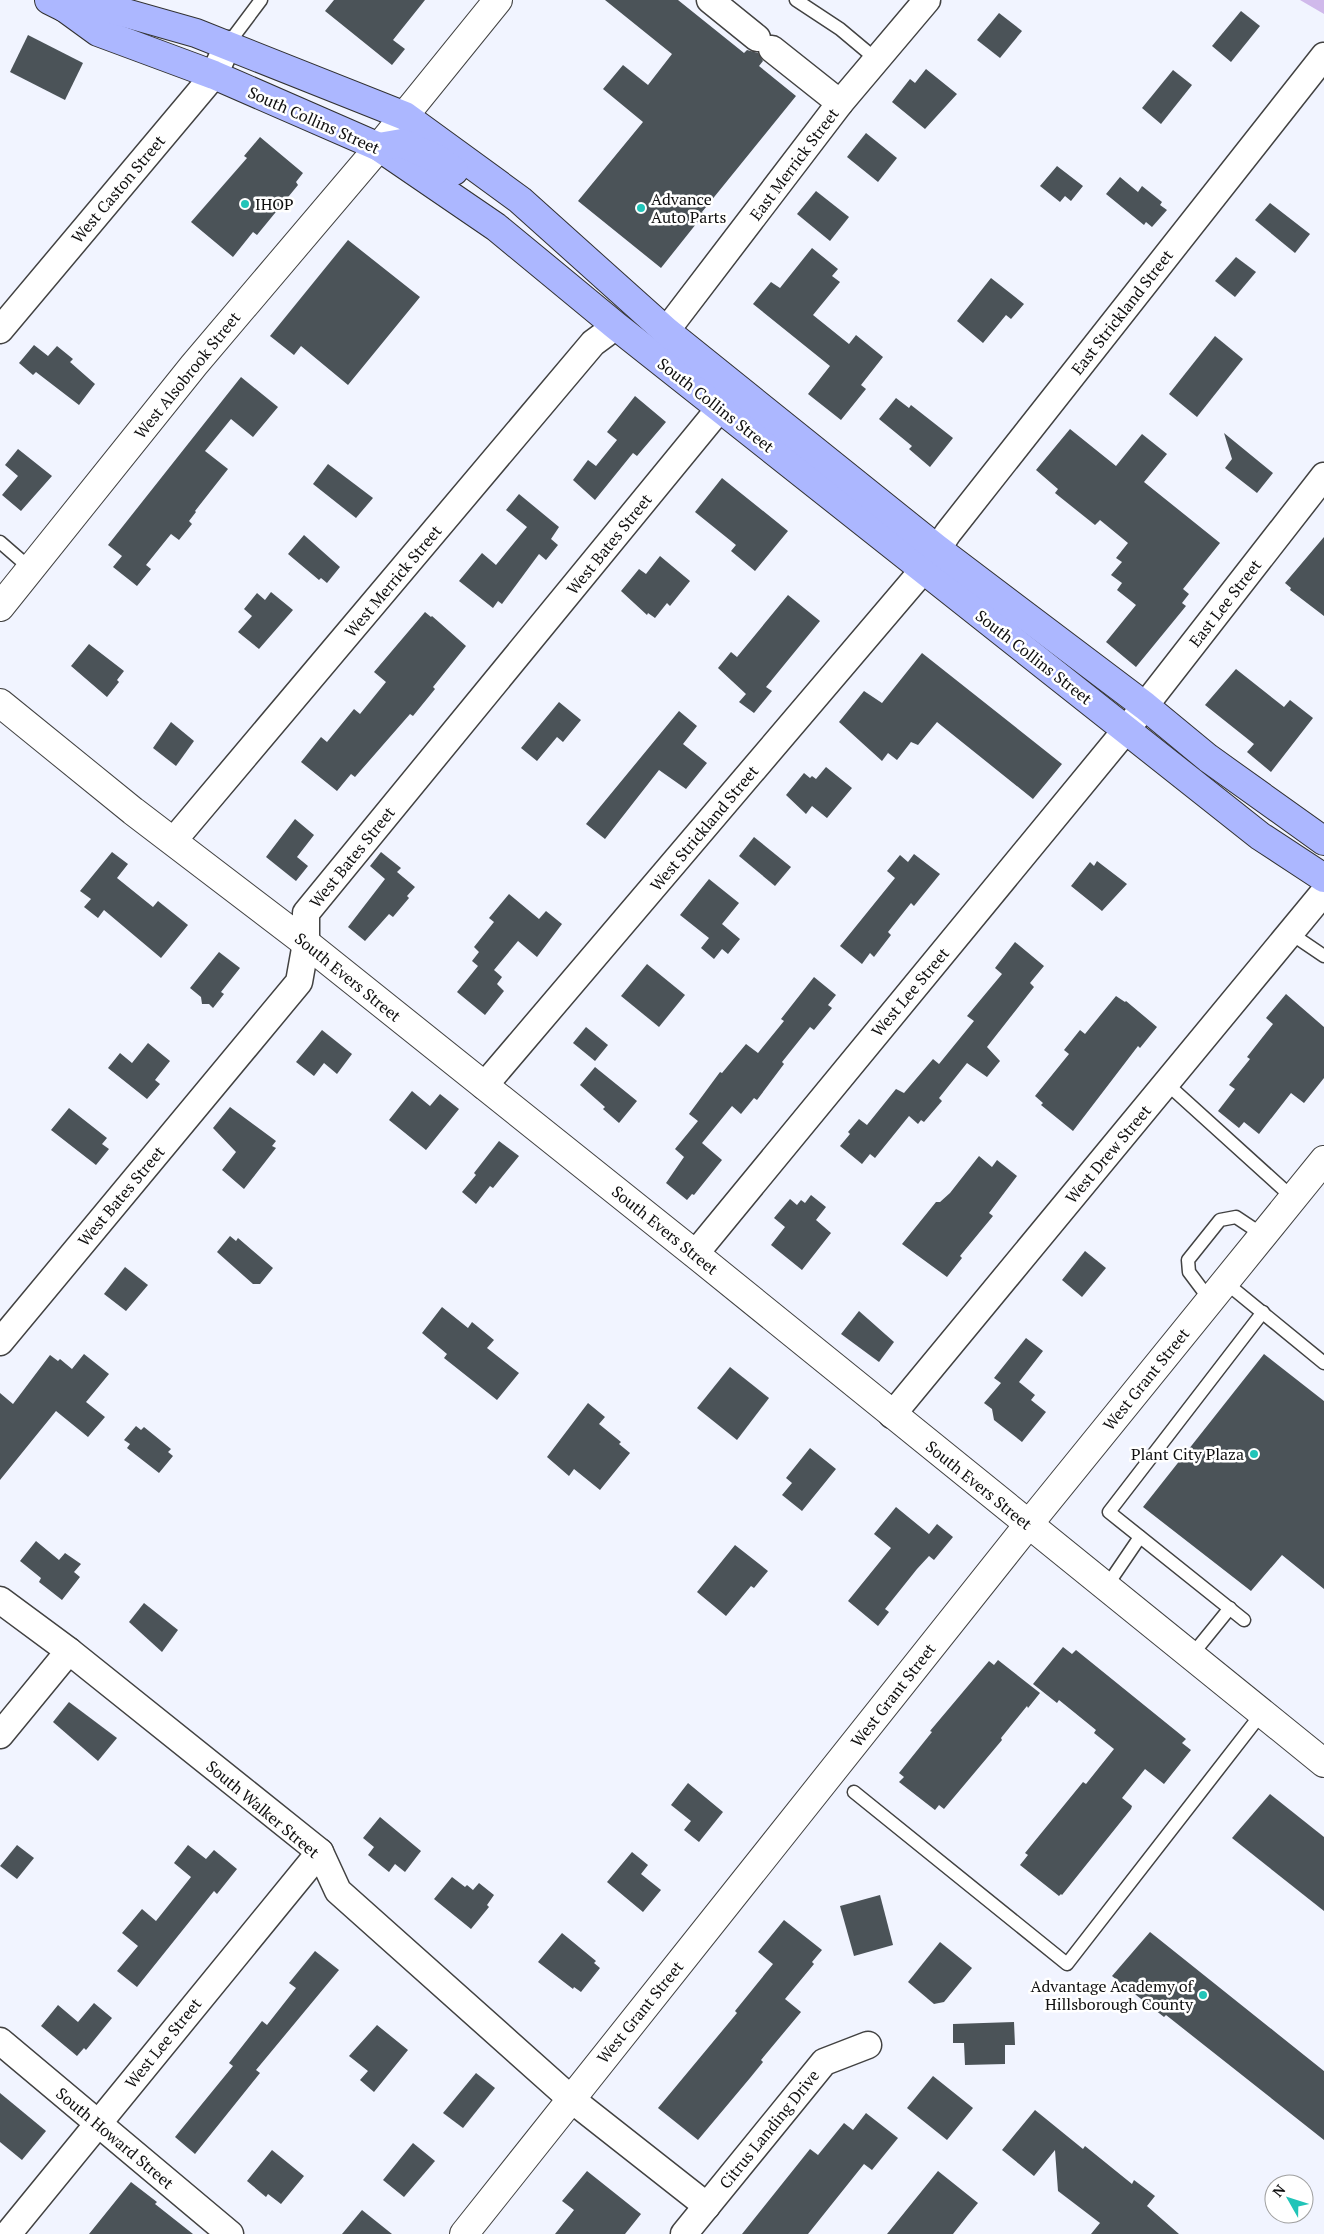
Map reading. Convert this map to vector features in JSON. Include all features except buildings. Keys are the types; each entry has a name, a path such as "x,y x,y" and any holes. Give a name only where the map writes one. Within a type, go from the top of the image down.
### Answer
{"main road":[{"name":"South Collins Street","path":"57,4 108,8 228,44 404,116 520,200 666,331 1126,730 1260,836 1324,878"},
{"name":"South Collins Street","path":"57,4 98,32 218,77 378,147 496,228 720,408 930,559 1145,706 1208,758 1324,841"},
{"path":"218,77 250,74 342,115 404,116"},
{"path":"378,147 402,143 437,159 484,192 558,233"}],"street":[{"name":"West Alsobrook Street","path":"0,608 194,365 404,116 498,0"},
{"path":"710,0 840,103"},
{"name":"East Merrick Street","path":"666,331 840,103 927,0"},
{"name":"West Caston Street","path":"0,330 218,77 228,44"},
{"name":"East Strickland Street","path":"930,559 1324,56"},
{"name":"West Merrick Street","path":"174,840 593,343 616,326"},
{"name":"West Bates Street","path":"0,1342 299,982 306,943 306,913 720,408"},
{"name":"East Lee Street","path":"1126,730 1324,476"},
{"name":"West Strickland Street","path":"484,1086 930,559"},
{"name":"South Evers Street","path":"0,703 134,811 306,943 695,1254 1324,1763"},
{"name":"West Lee Street","path":"695,1254 1126,730"},
{"name":"West Drew Street","path":"892,1415 1324,892"},
{"name":"West Grant Street","path":"464,2234 1028,1525 1324,1160"},
{"name":"South Walker Street","path":"0,1600 69,1651 320,1852 338,1891 571,2099 707,2206"},
{"path":"0,1735 69,1651"},
{"name":"West Lee Street","path":"8,2234 320,1852"},
{"name":"South Howard Street","path":"0,2041 230,2234"},
{"name":"Citrus Landing Drive","path":"684,2234 824,2062 868,2045"}],"lane":[{"path":"228,44 261,0"},
{"path":"796,0 840,28 877,60"},
{"path":"0,542 31,569"},
{"path":"1290,933 1324,956"},
{"path":"1166,1083 1293,1198"},
{"path":"1263,1235 1236,1218 1220,1220 1188,1260 1188,1272 1218,1291 1263,1312 1324,1363"},
{"path":"1244,1620 1109,1512 1263,1312"},
{"path":"1106,1587 1140,1536"},
{"path":"1191,1656 1230,1608"},
{"path":"854,1792 1067,1964 1262,1713"}],"shaded area":[{"path":"1300,0 1324,0 1324,14"}],"place":[{"name":"IHOP","path":"245,204"},
{"name":"Advance Auto Parts","path":"641,208"},
{"name":"Plant City Plaza","path":"1254,1454"},
{"name":"Advantage Academy of Hillsborough County","path":"1203,1995"}]}
